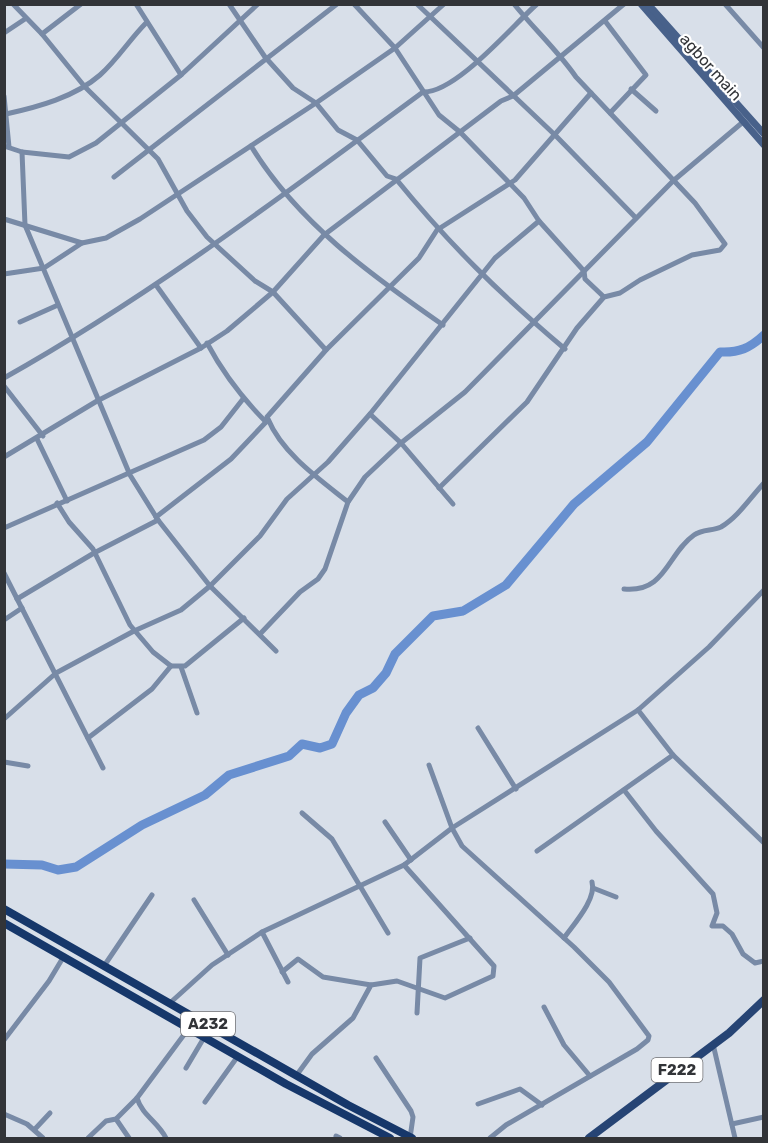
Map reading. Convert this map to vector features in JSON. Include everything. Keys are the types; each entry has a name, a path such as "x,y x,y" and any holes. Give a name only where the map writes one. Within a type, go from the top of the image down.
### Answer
{"highway":[{"name":"A232","path":"4,909 171,1002 296,1076 411,1138"},
{"name":"A232","path":"4,923 238,1056 390,1138"},
{"path":"121,989 128,979"}],"main road":[{"name":"agbor main","path":"641,4 743,122 762,138"},
{"name":"agbor main","path":"648,4 762,138"},
{"name":"F222","path":"588,1138 713,1044 764,1000"}],"street":[{"path":"13,4 42,34 85,87 148,152 158,159 187,211 207,237 255,281 273,292 326,350"},
{"path":"42,34 81,4"},
{"path":"136,4 146,23 182,75"},
{"path":"229,4 266,57 293,88 316,104 338,130 357,140 387,176 396,179 438,230 480,275 565,349"},
{"path":"4,96 7,147 22,152 69,157 96,144 182,75 258,4"},
{"path":"114,177 201,112 266,57 337,4"},
{"path":"354,4 395,48 439,115 460,132 524,198 539,221 584,271 585,279 604,297"},
{"path":"417,4 432,17 448,37 556,136 636,218"},
{"path":"4,274 44,268 82,243 114,233 316,104 395,48 444,4"},
{"path":"439,488 527,402 565,349 577,328 604,297 620,293 640,280 692,255 724,248 725,244 709,220 591,93 562,58 547,45 514,4"},
{"path":"4,378 156,285 216,244 423,92 437,90 477,62 518,25 537,4"},
{"path":"4,457 97,401 201,348 239,322 273,292 324,235 501,101 513,96 562,58 624,4"},
{"path":"725,4 764,48"},
{"path":"4,33 25,19"},
{"path":"605,21 646,75 631,89 626,99 610,113"},
{"path":"6,114 50,102 85,87 101,74 146,23"},
{"path":"631,89 656,111"},
{"path":"17,599 157,518 231,459 261,428 326,350 419,258 438,230 509,184 556,136 591,93"},
{"path":"260,634 300,592 318,579 325,569 348,502 365,477 401,443 465,392 673,181 743,122"},
{"path":"251,146 285,194 324,235 390,288 443,325"},
{"path":"22,152 25,225 130,475 157,518 210,586 276,651"},
{"path":"4,219 47,235 82,243"},
{"path":"4,719 56,673 134,631 181,610 210,586 260,536 287,499 314,475 370,414 495,258 539,221"},
{"path":"156,285 201,348"},
{"path":"20,322 58,305"},
{"path":"207,343 220,368 243,399 267,420 273,432 314,475 348,502"},
{"path":"4,386 40,437 67,501"},
{"path":"4,528 57,503 130,475 204,440 221,427 243,399"},
{"path":"370,414 401,443 453,504"},
{"path":"261,428 273,432"},
{"path":"624,589 651,585 688,540 699,531 724,525 740,511 764,483"},
{"path":"57,503 94,553 134,631 153,652 171,666 181,667 244,618"},
{"path":"4,573 103,768"},
{"path":"171,1002 228,955 262,933 295,914 404,865 452,828 638,710 709,647 764,590"},
{"path":"4,620 22,608"},
{"path":"88,738 152,689 171,666"},
{"path":"181,667 197,713"},
{"path":"638,710 673,755 764,843"},
{"path":"478,728 516,789"},
{"path":"537,851 673,755"},
{"path":"4,762 28,766"},
{"path":"429,765 452,828 462,846 609,982 649,1036 644,1044 490,1138"},
{"path":"624,789 656,831 713,894 717,913 712,926 723,926 748,960 755,963 764,961"},
{"path":"302,813 332,839 388,933"},
{"path":"385,822 411,860"},
{"path":"282,972 298,959 323,977 371,985 397,981 417,987 424,992 450,998 491,979 494,966 404,865"},
{"path":"564,938 581,914 592,885 616,897"},
{"path":"104,966 152,895"},
{"path":"194,900 228,955"},
{"path":"262,933 288,982"},
{"path":"417,1013 420,957 470,938"},
{"path":"4,1040 49,981 64,956"},
{"path":"296,1076 312,1054 353,1018 371,985"},
{"path":"544,1007 564,1045 590,1076"},
{"path":"88,1138 106,1120 116,1119 137,1098 189,1028"},
{"path":"186,1068 205,1036"},
{"path":"713,1044 735,1138"},
{"path":"205,1102 238,1056"},
{"path":"376,1058 411,1111 413,1117 411,1138"},
{"path":"478,1104 520,1089 542,1105"},
{"path":"137,1098 140,1108 158,1124 166,1138"},
{"path":"35,1129 50,1113"},
{"path":"4,1114 35,1129 43,1138"},
{"path":"732,1124 764,1117"},
{"path":"116,1119 129,1138"}],"waterway":[{"path":"4,864 42,865 58,870 76,867 142,825 205,795 229,775 289,756 302,744 320,748 332,744 346,713 359,695 373,688 386,673 395,654 433,616 463,611 506,585 574,504 647,442 720,352 744,349 764,335"}]}
